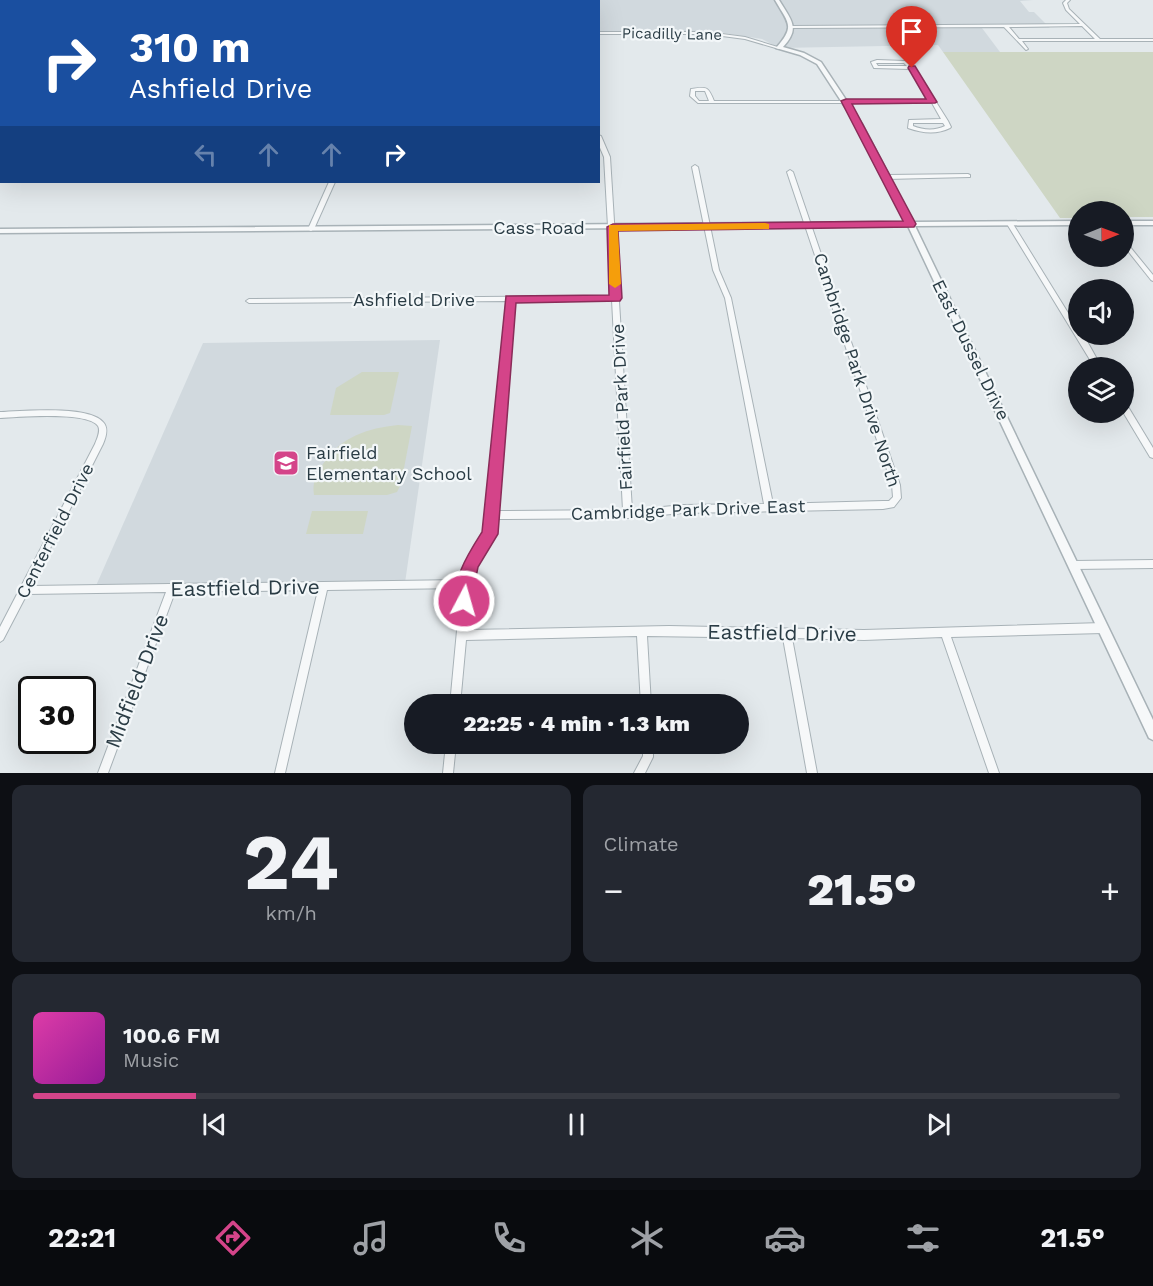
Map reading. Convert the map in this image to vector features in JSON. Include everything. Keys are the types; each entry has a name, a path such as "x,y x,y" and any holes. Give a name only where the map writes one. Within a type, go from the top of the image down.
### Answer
{"street":[{"path":"777,0 792,27 791,36 779,48"},
{"path":"1068,0 1065,3 1067,9 1099,40"},
{"path":"792,27 1083,25"},
{"path":"1006,26 1026,48"},
{"name":"Picadilly Lane","path":"600,33 707,33 745,38 779,48"},
{"path":"1019,40 1153,40"},
{"name":"East Dussel Drive","path":"779,48 802,54 819,63 846,101 910,224 1153,734"},
{"path":"912,68 882,68 876,67 873,62 908,63 912,68 932,102 945,121 948,127 940,130 915,129 909,124 916,121 945,121"},
{"path":"712,102 932,102"},
{"name":"Fairfield Park Drive","path":"600,139 606,149 613,227 627,514"},
{"path":"695,167 716,270 728,298 769,507"},
{"path":"600,168 608,168"},
{"path":"790,172 809,226"},
{"path":"886,177 968,176"},
{"path":"311,229 332,183"},
{"name":"Cass Road","path":"0,231 1068,223"},
{"path":"1134,223 1153,223"},
{"path":"1010,224 1068,316"},
{"name":"Cambridge Park Drive North","path":"809,226 897,485 897,498 891,504 883,505"},
{"path":"1134,255 1153,279"},
{"name":"Ashfield Drive","path":"249,301 616,298"},
{"path":"456,694 465,584 470,565 490,534 510,299"},
{"name":"Centerfield Drive","path":"0,415 81,414 100,423 102,438 0,637"},
{"path":"1134,423 1153,455"},
{"name":"Cambridge Park Drive East","path":"492,515 627,514 683,508 883,505"},
{"path":"1074,566 1153,564"},
{"name":"Eastfield Drive","path":"24,590 465,584"},
{"path":"280,773 323,587"},
{"name":"Midfield Drive","path":"103,773 172,589"},
{"name":"Eastfield Drive","path":"462,635 642,633 787,635 1103,628"},
{"path":"642,633 645,694"},
{"path":"945,633 993,773"},
{"path":"787,635 812,773"},
{"path":"448,773 450,754"},
{"path":"639,773 648,754"}],"shaded area":[{"path":"600,0 1033,0 1020,1 1029,12 1034,12 1050,28 982,28 1000,52 943,52 938,45 779,48 762,39 718,32 600,31"},
{"name":"Fairfield Elementary School","path":"440,340 405,583 95,588 203,343"}],"green space":[{"path":"943,52 1153,52 1153,217 1134,217 1134,201 1068,201 1068,218 1060,218"},
{"path":"362,372 399,372 390,413 330,415 336,388"},
{"path":"398,425 412,426 401,484 397,492 387,495 314,495 314,482 317,475 323,464 338,447 366,432"},
{"path":"312,511 368,511 363,534 306,534"}],"slow traffic":[{"path":"615,284 613,227 765,226"}],"place":[{"name":"Fairfield Elementary School","path":"286,463"}],"route":[{"path":"464,601 467,572 473,558 490,534 510,299 616,298 613,227 910,224 846,101 932,102 912,68"}]}
